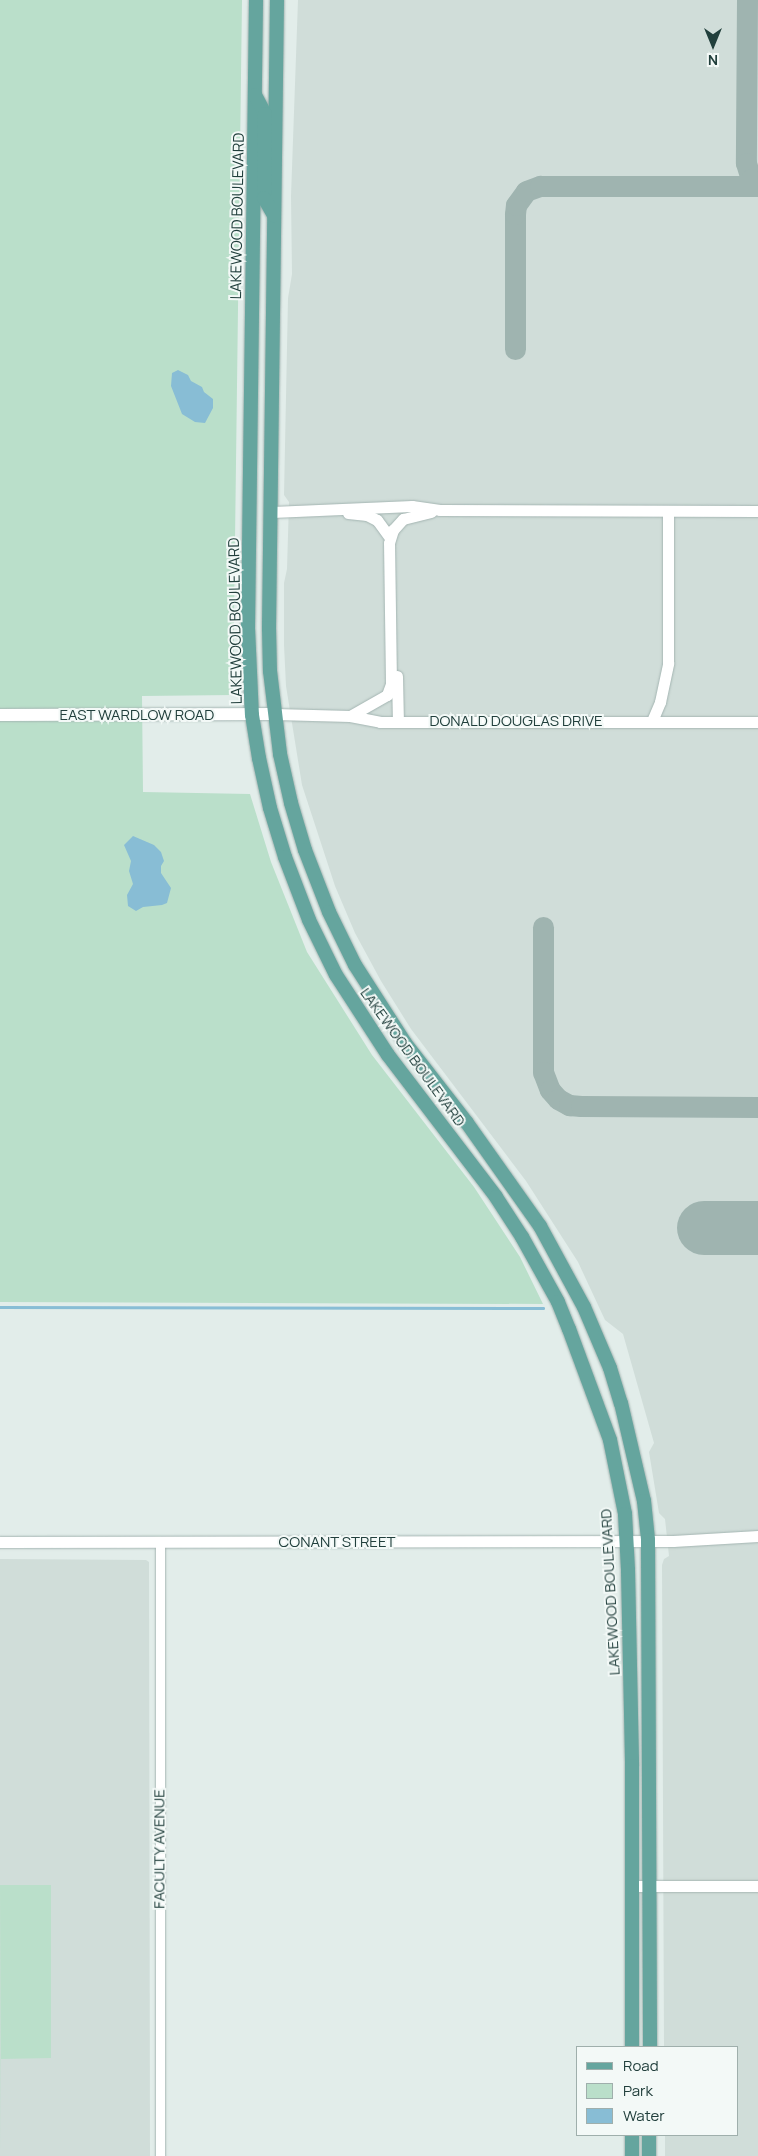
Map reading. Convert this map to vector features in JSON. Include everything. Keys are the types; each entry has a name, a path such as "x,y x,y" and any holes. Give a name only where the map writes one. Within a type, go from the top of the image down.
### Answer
{"main road":[{"name":"LAKEWOOD BOULEVARD","path":"256,0 248,628 252,715 270,808 285,857 309,920 336,975 388,1056 496,1198 522,1237 563,1316 588,1377 610,1440 625,1514 627,1540 632,1766 632,2046"},
{"name":"LAKEWOOD BOULEVARD","path":"277,0 272,512 269,628 270,671 275,714 291,803 305,850 328,912 355,965 400,1036 467,1122 540,1226 584,1307 610,1368 630,1436 644,1501 648,1540 650,2046"},
{"path":"255,95 265,114 264,198 274,215"},
{"name":"EAST WARDLOW ROAD","path":"0,715 275,714"},
{"path":"563,1316 584,1307"},
{"path":"632,2136 632,2156"},
{"path":"649,2136 649,2156"}],"street":[{"path":"272,512 412,506 440,510 758,512"},
{"path":"335,510 367,515 377,520 390,538"},
{"path":"350,716 387,695 391,684 390,538 393,530 403,519 440,510"},
{"path":"652,721 660,702 668,663 668,511"},
{"path":"392,653 397,670 398,722"},
{"name":"DONALD DOUGLAS DRIVE","path":"275,714 350,716 380,722 758,722"},
{"name":"CONANT STREET","path":"0,1542 673,1541 758,1536"},
{"name":"FACULTY AVENUE","path":"160,1543 160,2156"},
{"path":"632,1886 758,1886"}],"shaded area":[{"path":"298,0 758,0 758,2156 665,2156 665,2136 738,2136 738,2046 664,2046 662,1565 664,1559 669,1556 665,1519 659,1513 649,1452 654,1443 623,1334 605,1320 578,1262 526,1181 411,1029 381,981 355,933 335,886 302,785 286,686 284,645 284,583 287,569 289,502 284,495 288,298 292,274 291,196"},
{"path":"0,1559 146,1560 149,1562 150,2156 0,2156"}],"green space":[{"path":"0,0 242,0 233,695 142,696 143,792 250,794 271,862 307,952 372,1055 474,1187 520,1257 543,1304 0,1302"},
{"path":"0,1885 51,1885 51,2058 1,2059 1,2156"}],"water":[{"path":"178,370 188,375 191,381 202,387 204,392 213,399 213,408 205,423 195,422 182,414 171,386 172,373"},
{"path":"133,836 154,845 161,852 164,861 161,866 161,873 171,888 167,903 143,907 136,911 128,906 127,895 133,884 129,871 131,861 124,845"}],"waterway":[{"path":"0,1307 543,1308"}],"taxiway":[{"path":"747,0 746,163 751,179 758,184"},
{"path":"515,349 515,214 516,205 526,191 540,186 758,186"},
{"path":"543,927 543,1072 550,1090 558,1099 569,1105 581,1106 758,1107"}],"runway":[{"path":"704,1228 758,1228"}]}
